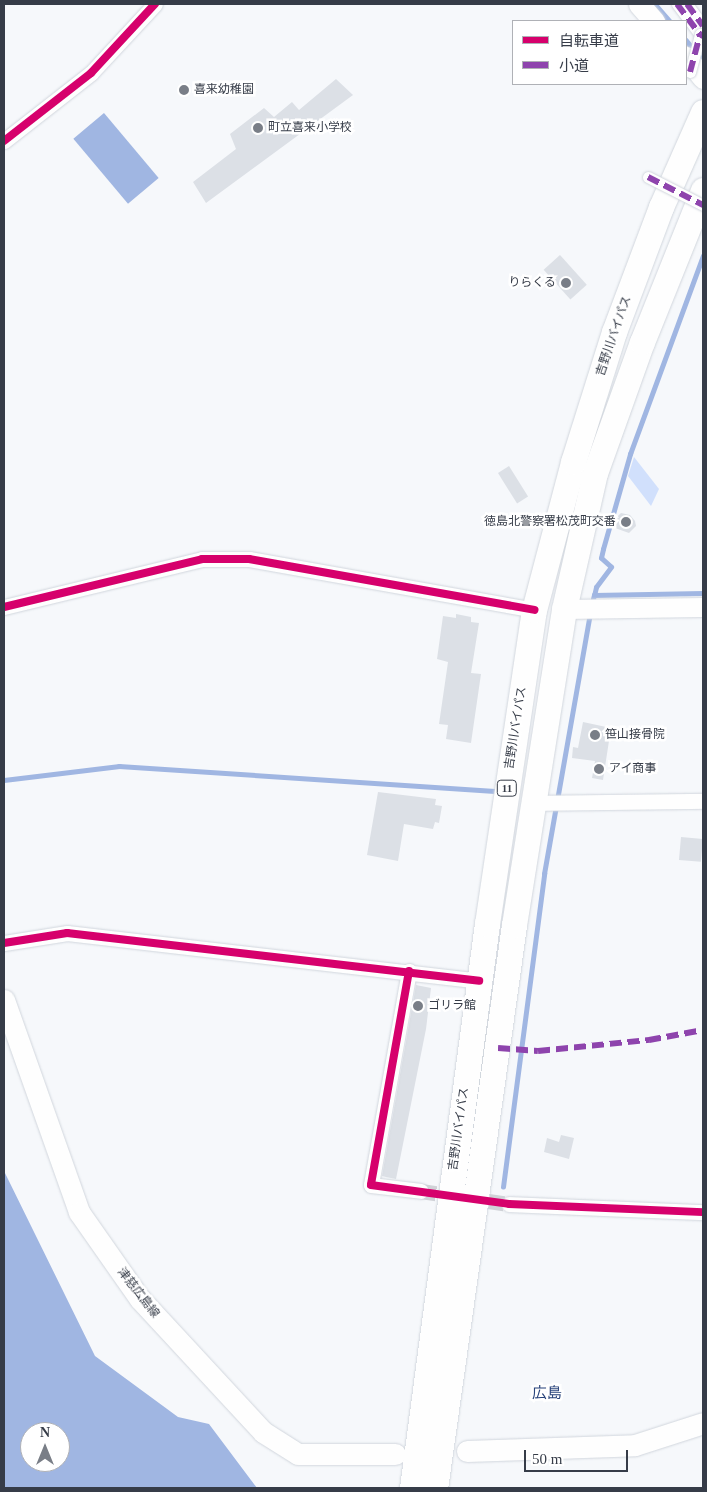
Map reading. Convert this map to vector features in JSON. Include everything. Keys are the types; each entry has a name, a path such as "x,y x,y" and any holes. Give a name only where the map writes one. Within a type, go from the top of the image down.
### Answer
{"highway":[{"name":"吉野川バイパス","path":"412,1488 479,981 534,610 573,462 614,332 661,207 703,112"},
{"name":"11","path":"435,1488 533,803 564,609 595,473 642,342 703,190"}],"main road":[{"path":"639,4 653,20"},
{"name":"津慈広島線","path":"4,1000 79,1212 140,1299 263,1432 298,1454 395,1454"},
{"path":"467,1451 635,1445 703,1422"}],"street":[{"path":"4,141 91,73 155,4"},
{"path":"676,4 702,32"},
{"path":"687,4 702,32 693,69"},
{"path":"648,177 703,205"},
{"path":"4,607 202,559 249,559 534,610"},
{"path":"564,609 703,607"},
{"path":"533,803 703,801"},
{"path":"4,943 67,933 479,981"},
{"path":"409,972 371,1185 421,1191"},
{"path":"509,1204 703,1212"}],"shaded area":[{"path":"104,113 159,178 128,204 73,139"},
{"path":"634,457 659,489 651,506 628,476"},
{"path":"4,1171 95,1356 178,1417 209,1424 257,1488 4,1488"}],"building":[{"path":"336,79 353,95 206,203 193,182 236,149 230,134 264,108 274,117 292,102 299,110"},
{"path":"560,255 587,285 570,299 544,270"},
{"path":"509,466 528,497 517,503 498,473"},
{"path":"621,513 630,515 635,521 636,526 629,533 615,528 616,518"},
{"path":"456,614 471,617 471,622 479,623 471,673 481,674 471,743 446,739 448,725 439,724 448,662 437,659 443,616 456,618"},
{"path":"583,722 611,728 603,780 592,778 595,761 572,758 573,747 578,748"},
{"path":"378,792 436,799 435,805 442,806 439,823 435,822 433,829 404,824 398,861 367,855"},
{"path":"681,837 703,839 701,862 679,860"},
{"path":"416,985 431,988 426,1029 396,1179 382,1176"},
{"path":"561,1135 574,1138 569,1159 544,1152 547,1138 559,1142"}],"waterway":[{"path":"655,4 669,20"},
{"path":"687,41 700,57"},
{"path":"594,596 596,587 611,567 601,558 630,454 703,256"},
{"path":"592,603 594,595 703,593"},
{"path":"503,1187 544,874 590,613"},
{"path":"4,780 119,766 498,791"}],"tunnel":[{"path":"421,1191 509,1204"}],"marked path":[{"path":"677,4 700,34"},
{"path":"687,4 703,26"},
{"path":"690,72 700,34 703,36"},
{"path":"648,177 703,205"},
{"path":"498,1048 538,1051 649,1040 703,1030"}],"cycle path":[{"path":"4,141 91,73 155,4"},
{"path":"4,607 202,559 249,559 534,610"},
{"path":"4,943 67,933 479,981"},
{"path":"409,971 371,1185 509,1204 703,1212"}],"place":[{"name":"喜来幼稚園","path":"184,90"},
{"name":"町立喜来小学校","path":"258,128"},
{"name":"りらくる","path":"566,283"},
{"name":"徳島北警察署松茂町交番","path":"626,522"},
{"name":"笹山接骨院","path":"595,735"},
{"name":"アイ商事","path":"599,769"},
{"name":"ゴリラ館","path":"418,1006"}],"district":[{"name":"広島","path":"547,1394"}]}
